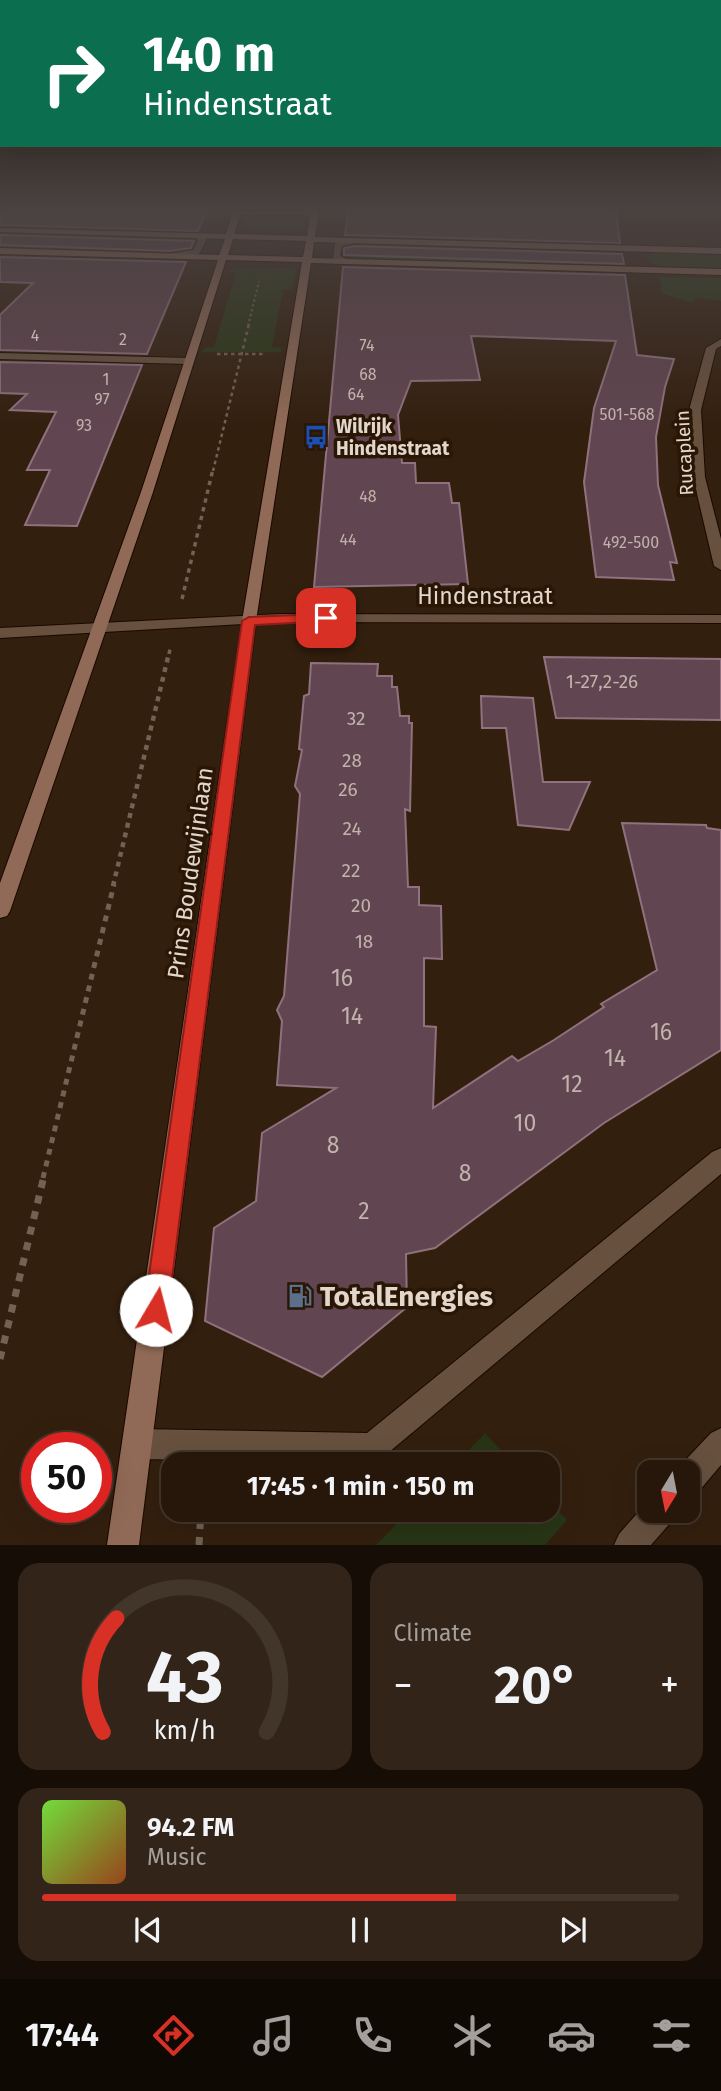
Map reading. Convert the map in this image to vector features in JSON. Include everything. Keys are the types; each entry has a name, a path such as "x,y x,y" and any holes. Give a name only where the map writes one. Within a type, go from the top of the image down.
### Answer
{"main road":[{"path":"0,911 147,492 213,282"},
{"name":"Prins Boudewijnlaan","path":"123,1545 249,621 304,282"}],"street":[{"name":"Rucaplein","path":"721,342 711,348 695,410 699,477 721,566"},
{"path":"0,356 189,357"},
{"name":"Hindenstraat","path":"0,633 280,618 721,619"},
{"path":"138,1444 372,1448 721,1159"},
{"path":"700,1467 721,1443"},
{"path":"630,1545 649,1523"}],"path":[{"path":"0,1359 259,282"},
{"path":"189,357 293,355"},
{"path":"199,1545 200,1522"}],"green space":[{"path":"233,282 293,282 292,289 283,290 272,347 282,348 281,352 202,352 204,348 214,347"},
{"path":"660,282 721,282 721,301 696,298 692,303 661,293"},
{"path":"485,1433 503,1452 467,1452"},
{"path":"560,1513 567,1520 545,1545 376,1545 398,1522 560,1522"}],"building":[{"path":"3,282 177,282 147,354 0,350 0,315 33,283"},
{"path":"342,282 626,282 637,355 674,359 665,387 656,437 658,485 677,563 670,562 674,580 596,577 584,482 594,408 616,341 471,336 480,380 411,381 398,415 402,463 415,463 416,483 449,483 452,503 459,503 468,584 314,587"},
{"path":"0,362 142,365 77,526 25,525 50,470 27,470 56,412 10,410 27,394 0,393"},
{"path":"544,657 721,659 721,720 556,718"},
{"path":"311,663 378,664 377,676 392,676 392,687 397,687 400,716 409,716 409,723 412,723 410,811 405,809 408,887 419,887 419,905 441,906 442,959 424,958 424,1026 436,1027 433,1108 512,1056 518,1061 554,1040 604,1007 601,1004 657,970 622,823 706,825 707,828 721,830 721,1050 604,1123 435,1248 406,1254 407,1307 322,1377 205,1321 214,1228 256,1201 262,1133 336,1088 277,1085 282,1021 277,1010 284,996 300,794 295,786 302,750 299,749 304,696 309,694"},
{"path":"481,696 533,698 543,782 590,782 569,830 518,825 506,728 482,728"}],"place":[{"name":"Wilrijk Hindenstraat","path":"316,437"},
{"name":"TotalEnergies","path":"300,1296"}],"route":[{"path":"156,1310 249,621 326,618"}]}
